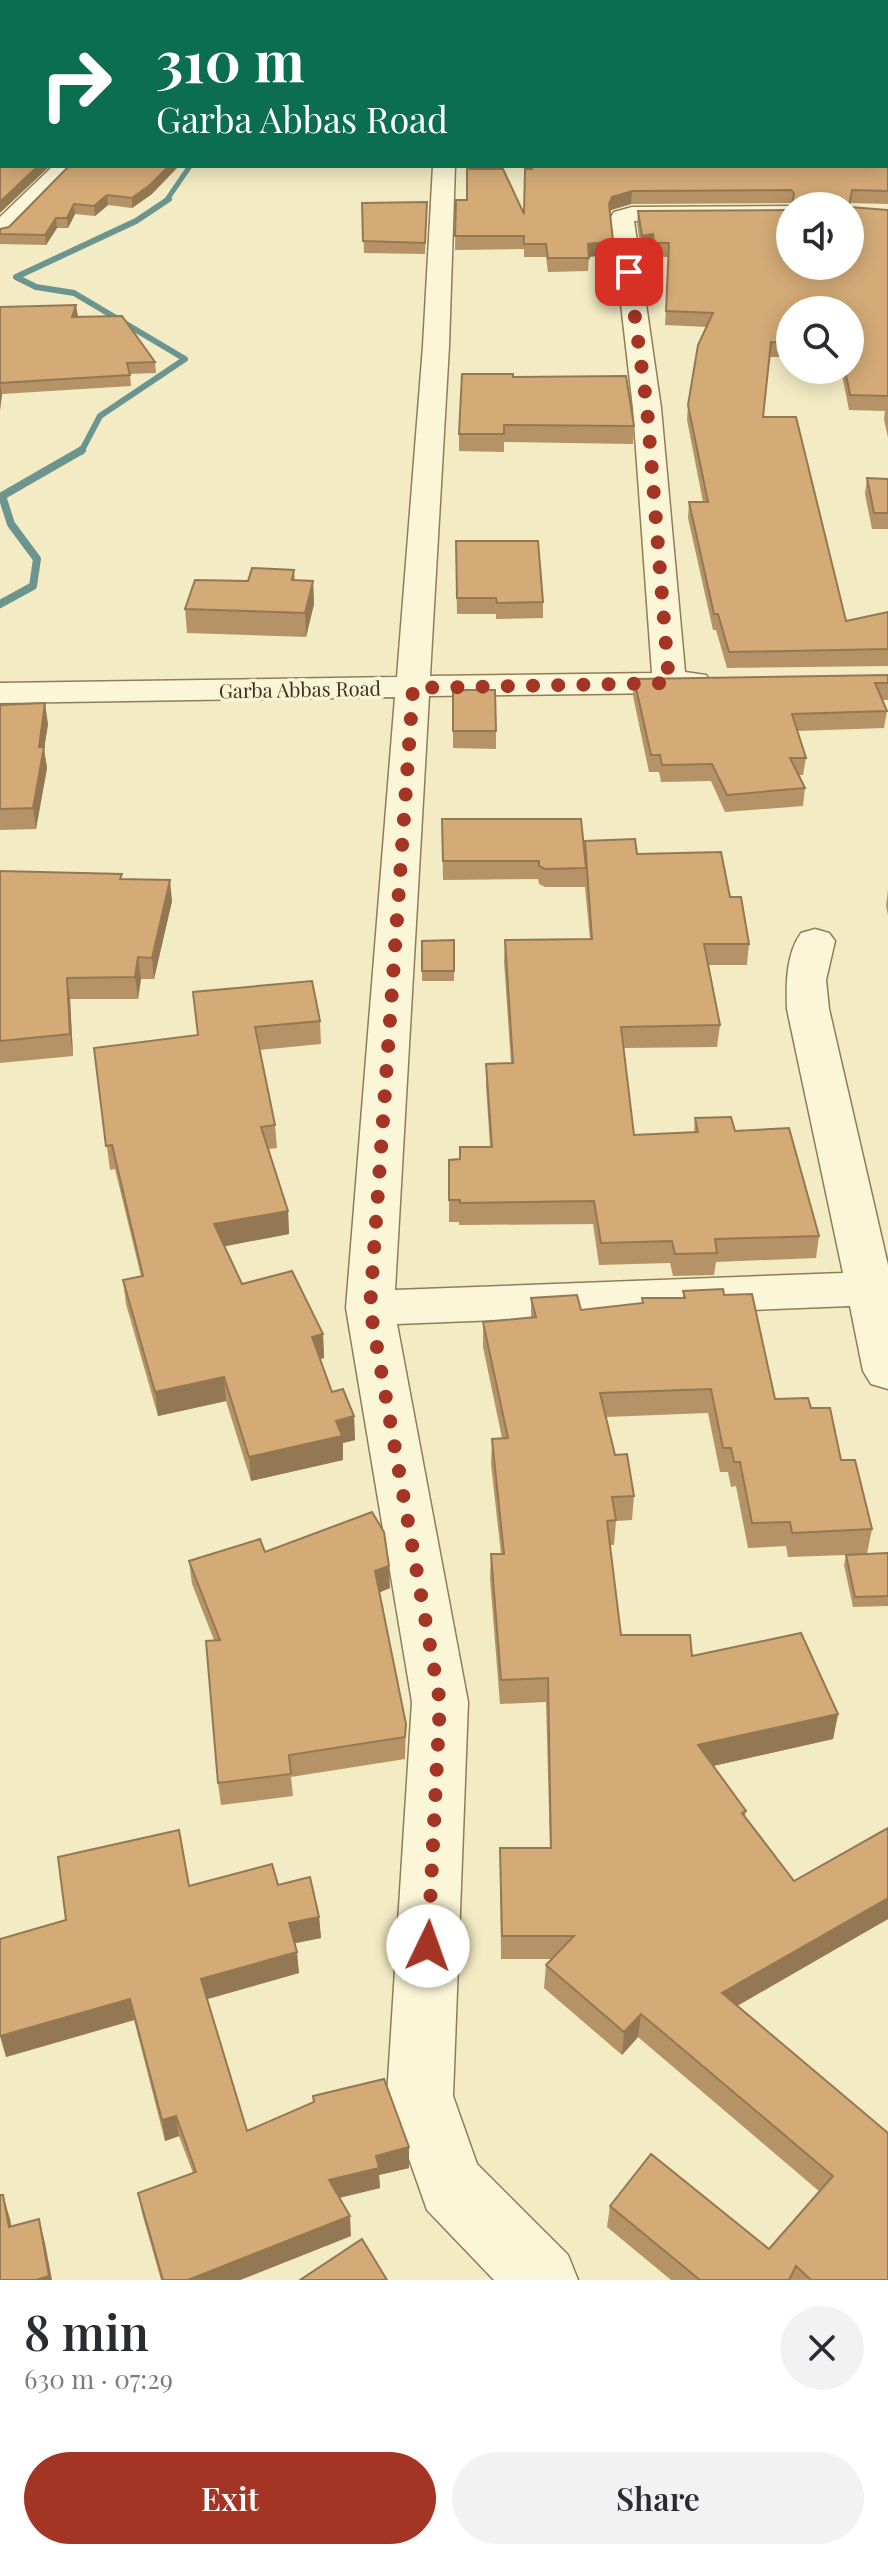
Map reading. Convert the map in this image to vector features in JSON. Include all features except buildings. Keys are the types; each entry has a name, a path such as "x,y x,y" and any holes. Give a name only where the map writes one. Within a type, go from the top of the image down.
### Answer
{"street":[{"path":"0,230 63,168"},
{"path":"444,168 413,688 370,1308 440,1702 420,2096 451,2186 543,2280"},
{"path":"669,683 647,408 622,217 632,214 776,213"},
{"name":"Garba Abbas Road","path":"0,693 731,682"},
{"path":"815,941 806,980 808,1009 878,1288 888,1371"},
{"path":"370,1308 878,1288"}],"waterway":[{"path":"166,201 189,168"},
{"path":"81,452 100,416 185,359 74,293 36,287 16,277 136,221 166,201"},
{"path":"0,604 33,586 37,559 11,524 2,496 82,450"}],"route":[{"path":"428,1946 440,1702 370,1308 413,688 669,683 647,408 629,272"}]}
